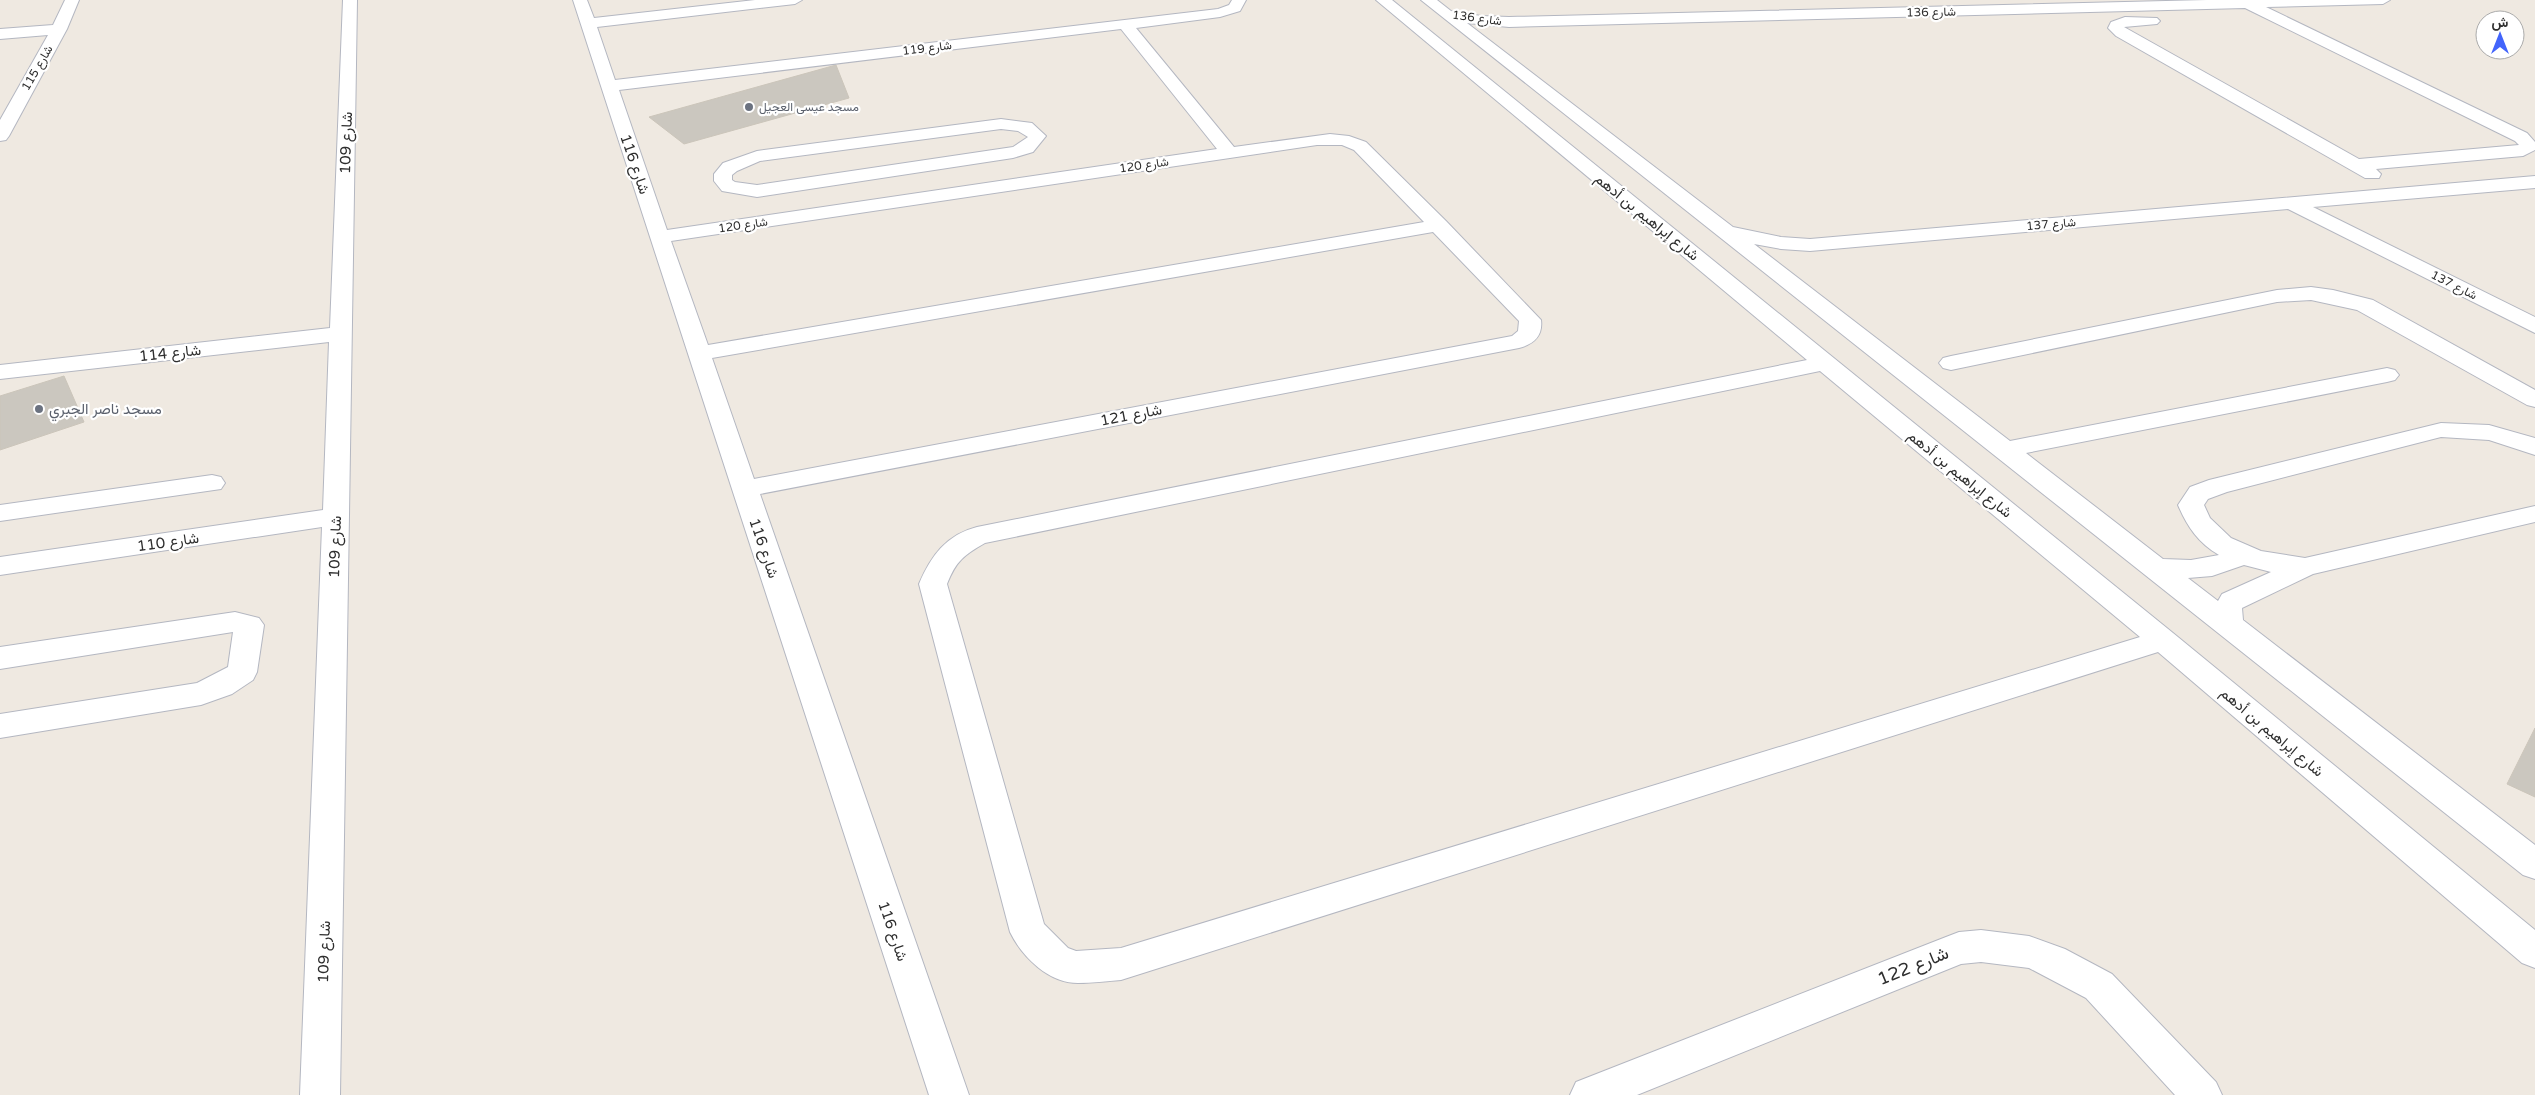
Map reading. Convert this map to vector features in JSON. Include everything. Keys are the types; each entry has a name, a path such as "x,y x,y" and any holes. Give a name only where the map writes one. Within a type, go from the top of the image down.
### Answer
{"street":[{"name":"شارع 115","path":"0,136 5,117 59,29 72,0"},
{"name":"شارع 109","path":"320,1095 350,0"},
{"path":"584,12 795,0"},
{"name":"شارع 119","path":"609,86 1220,13 1235,8 1239,0"},
{"name":"شارع إبراهيم بن أدهم","path":"1383,0 2163,640 2535,952"},
{"path":"1897,0 1916,12"},
{"name":"شارع 136","path":"1436,7 1481,21 1509,22 1916,12 2128,4 2219,5 2382,0"},
{"path":"2249,4 2521,137 2529,146 2523,151 2356,164"},
{"path":"2219,5 2236,16 2228,20"},
{"path":"1436,7 2003,450 2158,568 2535,865"},
{"name":"شارع 116","path":"584,12 949,1095"},
{"path":"2207,21 2125,22 2116,25 2116,28 2121,33 2407,193"},
{"name":"شارع 136","path":"1476,37 1483,29 1509,22"},
{"path":"1125,24 1229,153"},
{"path":"0,34 59,29"},
{"path":"1001,124 1019,125 1032,130 1037,136 1033,144 1021,151 914,168 758,191 729,186 723,181 723,174 730,167 742,161 773,154 1001,124"},
{"name":"شارع 120","path":"660,237 1328,139 1355,144 1365,150 1530,320 1532,328 1528,335 1519,341"},
{"path":"914,168 912,184 921,198"},
{"path":"869,175 885,187 888,195 886,204"},
{"name":"شارع 137","path":"1724,232 1752,238 1810,245 2535,182"},
{"name":"شارع 137","path":"2292,204 2535,326"},
{"path":"699,353 1439,225"},
{"name":"شارع 137","path":"1781,276 1783,263 1787,258 1810,245"},
{"path":"1951,363 2277,296 2303,293 2336,297 2365,305 2535,400"},
{"name":"شارع 114","path":"0,372 340,334"},
{"name":"شارع 121","path":"744,489 1519,341"},
{"path":"1825,363 977,536 952,549 943,558 933,584 1028,932 1055,960 1076,967 1121,964 2163,640"},
{"path":"2003,450 2387,375"},
{"path":"2305,567 2274,565 2242,555 2214,539 2196,521 2191,505 2199,493 2218,486 2441,430 2462,428 2486,431 2535,447"},
{"path":"0,513 212,483"},
{"path":"2228,624 2228,608 2232,601 2305,567 2535,514"},
{"name":"شارع 110","path":"0,566 335,517"},
{"path":"2158,568 2208,569 2228,563 2242,555"},
{"path":"0,658 224,622 250,625 242,672 208,692 183,698 0,726"},
{"name":"شارع 122","path":"1590,1095 1959,948 1981,946 2029,952 2052,960 2099,986 2202,1095"}],"building":[{"name":"مسجد عيسى العجيل","path":"836,65 849,98 684,144 649,117"},
{"name":"مسجد ناصر الجبري","path":"64,376 84,422 0,450 0,396"},
{"path":"2535,728 2535,797 2507,784"}],"place":[{"name":"مسجد عيسى العجيل","path":"749,107"},
{"name":"مسجد ناصر الجبري","path":"39,409"}]}
